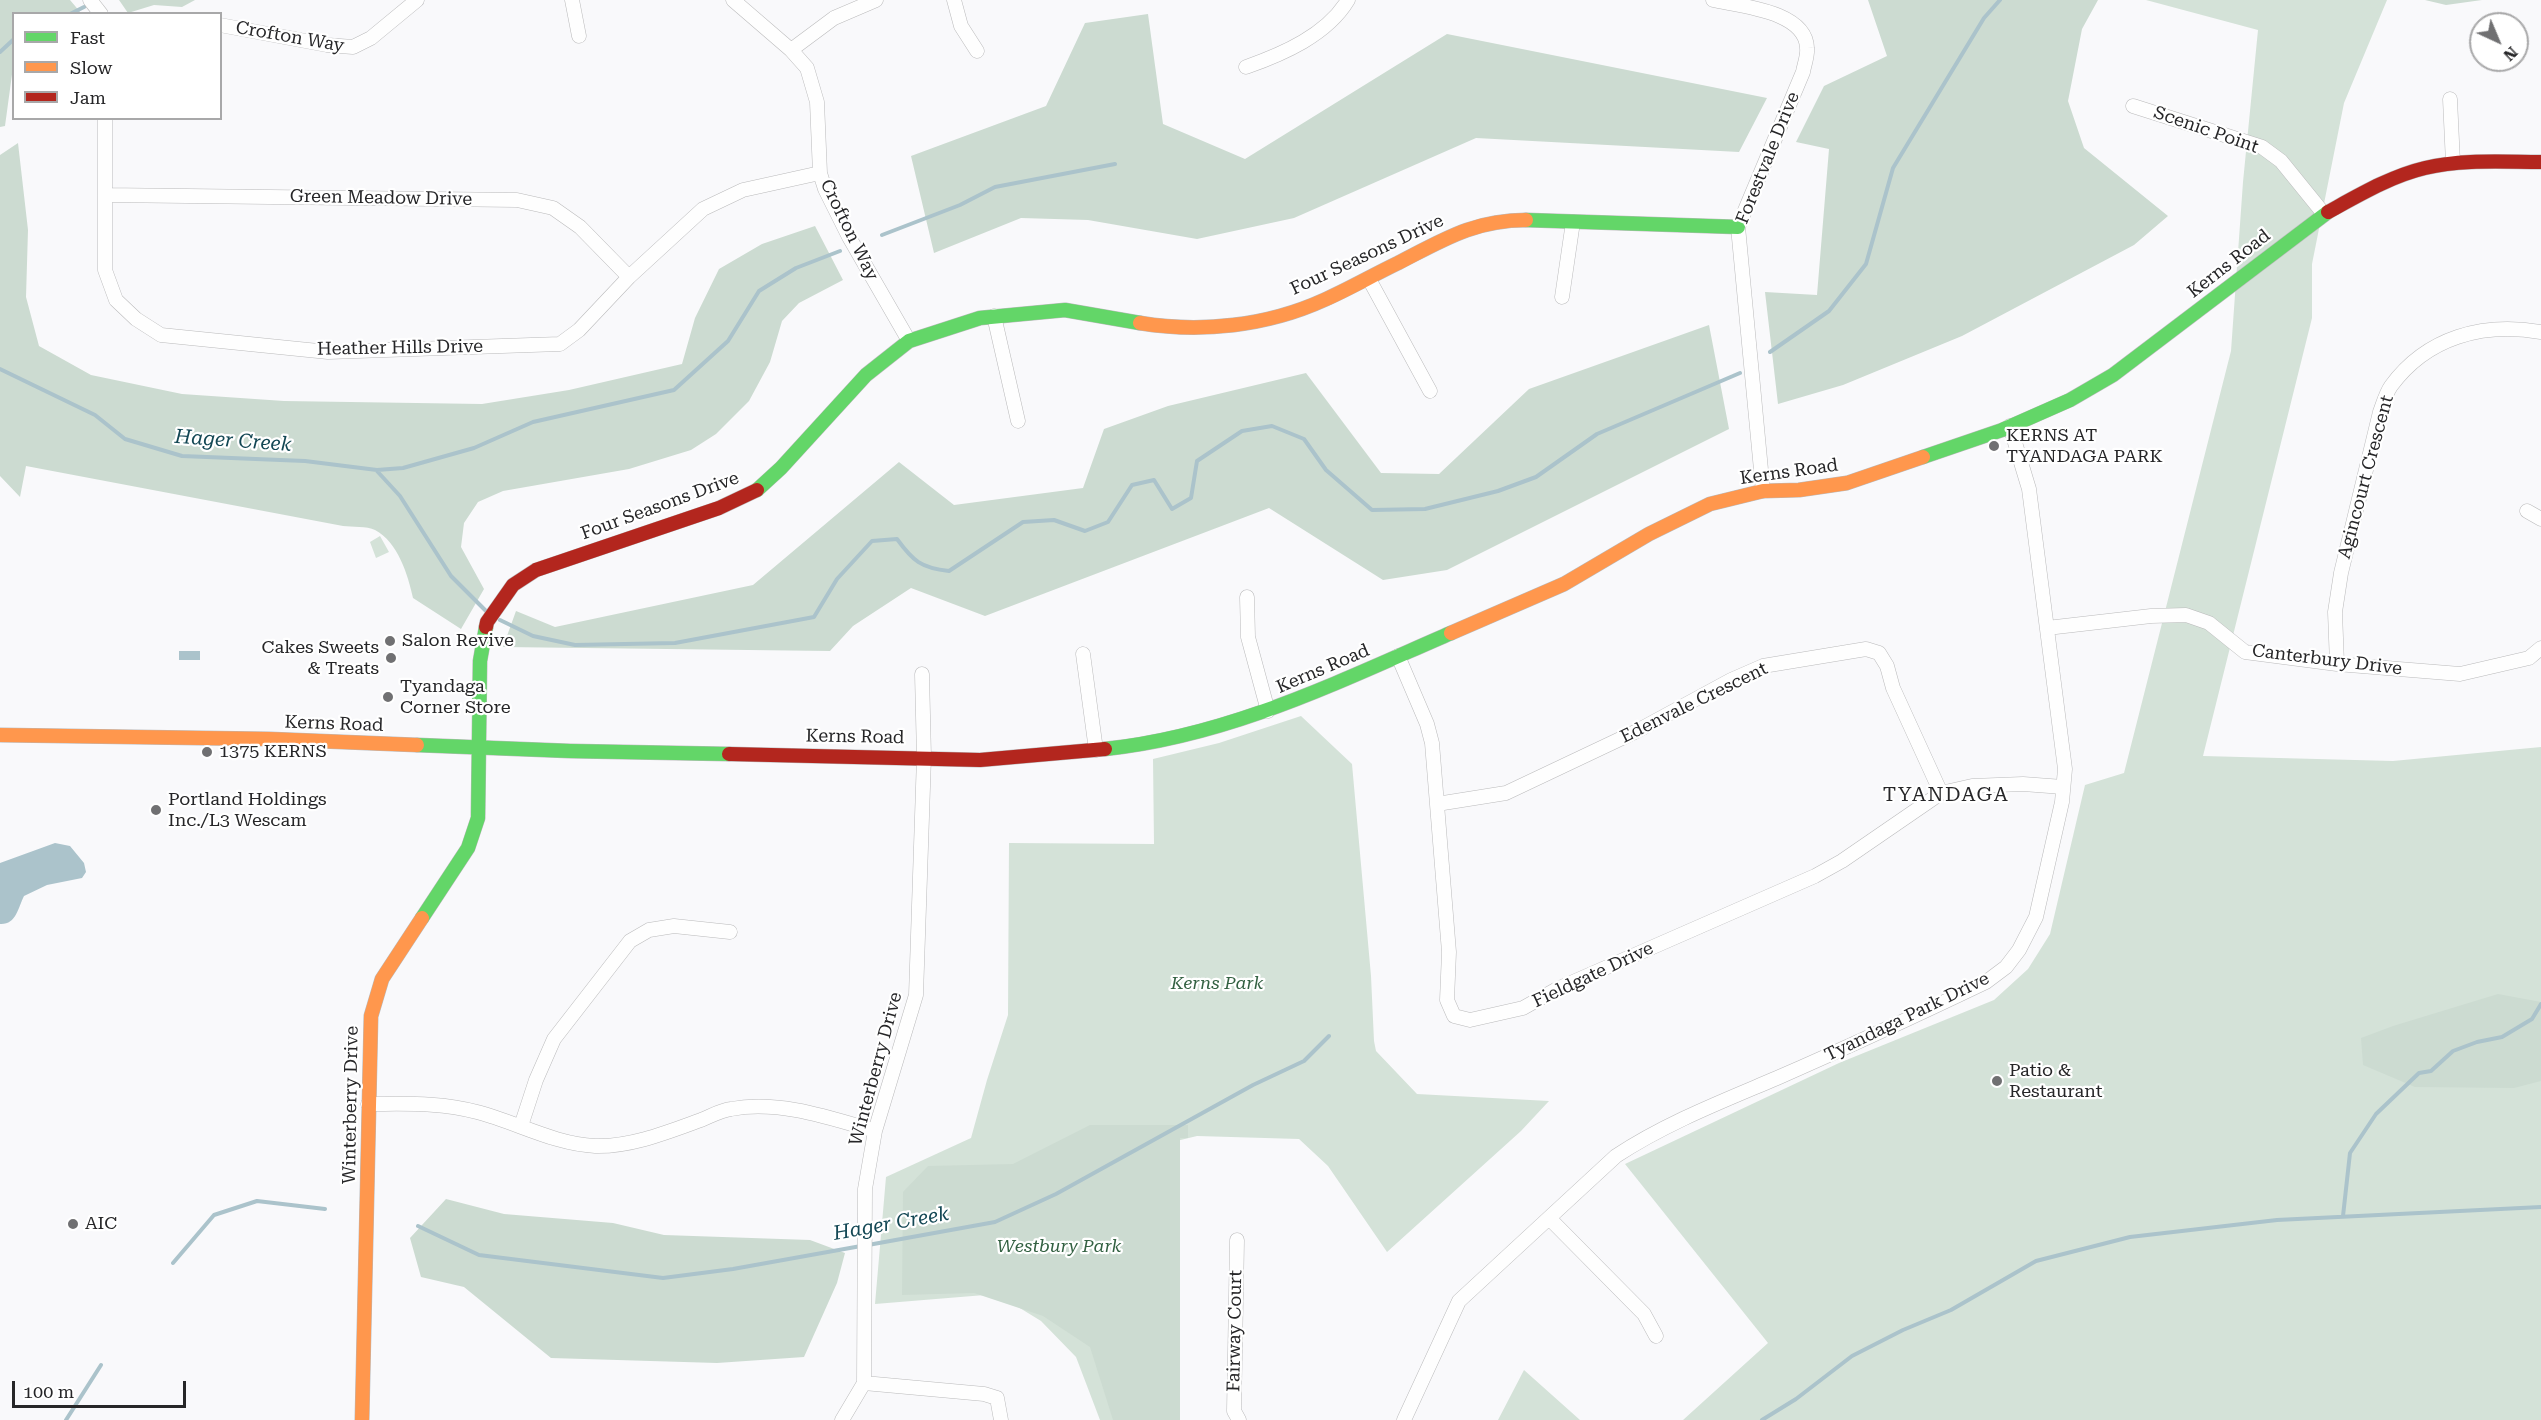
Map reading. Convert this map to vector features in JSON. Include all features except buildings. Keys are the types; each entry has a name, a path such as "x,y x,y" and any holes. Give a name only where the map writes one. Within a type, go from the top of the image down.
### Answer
{"street":[{"path":"90,0 99,12"},
{"name":"Crofton Way","path":"222,25 327,45 353,47 371,38 417,0"},
{"path":"572,0 579,36"},
{"name":"Crofton Way","path":"733,0 791,50 807,69 818,102 820,173 849,237 909,341"},
{"path":"791,50 834,18 876,0"},
{"path":"954,0 961,27 978,51"},
{"path":"1246,67 1276,57 1327,26 1348,0"},
{"name":"Forestvale Drive","path":"1713,0 1788,19 1803,33 1808,48 1803,72 1738,227 1763,491"},
{"path":"2450,99 2453,163"},
{"name":"Scenic Point","path":"2133,106 2262,147 2281,161 2324,214"},
{"name":"Heather Hills Drive","path":"105,120 105,270 116,300 136,319 161,334 328,352 561,344 579,330 629,277 703,209 743,190 820,173"},
{"name":"Kerns Road","path":"0,735 269,739 480,748 924,756 980,760 1096,750 1191,735 1286,705 1564,584 1678,518 1710,504 1763,491 1799,490 1847,483 1907,464 2010,426 2070,400 2113,375 2324,214 2372,188 2424,168 2453,163 2541,162"},
{"name":"Green Meadow Drive","path":"105,195 517,200 553,208 580,227 629,277"},
{"name":"Four Seasons Drive","path":"480,748 480,661 487,622 513,585 536,570 719,508 756,491 781,468 866,375 909,341 994,316 1065,310 1161,326 1215,328 1273,317 1322,300 1369,279 1406,257 1468,228 1506,220 1738,227"},
{"path":"1562,297 1573,222"},
{"path":"1369,279 1430,391"},
{"path":"994,316 1018,421"},
{"name":"Agincourt Crescent","path":"2337,664 2335,612 2341,573 2380,412 2390,387 2412,363 2433,346 2485,329 2524,329 2541,332"},
{"name":"Tyandaga Park Drive","path":"1404,1420 1459,1301 1616,1156 1638,1141 1676,1122 1931,1009 1986,982 2006,967 2029,935 2036,917 2063,787 2064,748 2029,489 2010,426"},
{"path":"2526,511 2541,519"},
{"path":"1248,597 1248,637 1268,711"},
{"name":"Canterbury Drive","path":"2047,628 2151,616 2186,615 2209,623 2245,651 2337,664 2460,674 2529,658 2541,648"},
{"name":"Edenvale Crescent","path":"1437,804 1506,793 1637,731 1731,680 1763,666 1866,649 1879,652 1887,666 1893,688 1941,793"},
{"path":"1083,654 1096,750"},
{"name":"Fieldgate Drive","path":"1398,656 1432,743 1449,952 1448,1000 1454,1016 1470,1020 1523,1008 1557,989 1815,876 1842,861 1941,793 1972,786 2023,784 2063,787"},
{"name":"Winterberry Drive","path":"843,1420 864,1383 865,1189 875,1131 916,995 924,756 922,674"},
{"name":"Winterberry Drive","path":"362,1420 371,1016 382,979 468,848 478,818 480,748"},
{"path":"521,1126 536,1080 554,1039 630,941 649,930 674,926 730,932"},
{"path":"368,1104 439,1103 478,1112 561,1140 596,1146 623,1144 650,1138 731,1109 770,1108 801,1112 875,1131"},
{"path":"1548,1218 1644,1314 1656,1336"},
{"name":"Fairway Court","path":"1237,1240 1234,1411 1239,1420"},
{"path":"864,1383 984,1394 997,1398 1001,1420"}],"green space":[{"path":"0,0 70,0 80,12 12,12 12,74 5,126 0,127"},
{"path":"119,0 195,0 182,7 154,5 127,12"},
{"path":"1868,0 2098,0 2082,29 2068,101 2084,148 2168,216 2134,245 1962,336 1843,385 1778,404 1765,292 1817,295 1829,149 1796,142 1824,86 1887,56"},
{"path":"2146,0 2387,0 2344,103 2312,264 2312,318 2203,756 2393,761 2541,747 2541,1420 1683,1420 1768,1343 1625,1164 1839,1063 1994,1000 2028,969 2050,934 2085,785 2124,773 2231,351 2243,182 2258,30"},
{"path":"2425,0 2482,0 2446,5"},
{"path":"1148,14 1163,124 1245,159 1447,34 1767,98 1739,152 1476,138 1294,218 1197,239 1088,220 1021,218 934,253 911,156 1046,106 1085,23"},
{"path":"18,143 28,230 26,297 39,346 91,375 182,394 284,401 482,404 569,390 682,364 695,318 719,269 762,244 815,226 843,280 799,303 782,321 770,362 749,401 716,434 691,450 629,469 503,491 478,502 464,523 461,547 484,589 461,629 413,598 405,570 396,551 383,535 372,529 343,526 26,466 20,497 0,476 0,155"},
{"path":"1709,325 1729,429 1447,570 1383,580 1269,508 985,616 911,588 853,626 830,651 503,647 516,611 555,627 753,585 899,462 954,505 1083,488 1104,429 1168,406 1306,373 1381,473 1439,474 1529,389"},
{"path":"380,536 389,552 376,558 370,542"},
{"name":"Kerns Park","path":"1301,716 1352,764 1376,1051 1417,1094 1549,1101 1521,1131 1387,1252 1328,1166 1299,1139 1197,1136 1123,1154 1145,1420 1100,1420 1076,1357 1041,1321 997,1294 875,1304 886,1177 971,1138 1008,1015 1009,843 1154,844 1153,759 1219,743"},
{"path":"2498,994 2541,1002 2541,1081 2514,1088 2415,1087 2363,1065 2361,1038"},
{"name":"Westbury Park","path":"1090,1125 1188,1125 1188,1138 1180,1138 1180,1420 1113,1420 1090,1347 1043,1316 974,1293 902,1295 903,1192 928,1166 1013,1164"},
{"path":"446,1199 504,1214 613,1223 664,1235 810,1240 845,1253 837,1283 804,1357 717,1363 551,1358 464,1287 421,1277 410,1238"},
{"path":"1524,1370 1580,1420 1498,1420"}],"water":[{"path":"179,651 200,651 200,660 179,660"},
{"path":"55,843 70,846 84,863 86,872 82,878 47,885 24,896 13,919 0,924 0,863"}],"waterway":[{"path":"1770,352 1829,311 1866,264 1893,168 1984,18 2000,0"},
{"path":"74,12 84,7"},
{"path":"0,52 12,41"},
{"path":"882,235 960,205 995,187 1115,164"},
{"path":"0,369 95,415 125,439 182,456 305,461 377,470 403,468 474,448 533,422 674,390 728,341 759,291 796,268 840,251"},
{"path":"500,620 533,636 575,645 675,643 814,617 837,579 872,541 897,539 918,562 931,568 949,571 1023,522 1054,520 1085,531 1108,522 1132,485 1154,480 1172,509 1191,498 1197,461 1242,431 1272,426 1304,439 1326,470 1372,510 1425,509 1498,491 1536,477 1597,434 1740,373"},
{"path":"377,471 400,496 451,576 486,611"},
{"path":"2343,1216 2350,1153 2376,1114 2419,1073 2431,1071 2453,1051 2477,1042 2502,1037 2532,1019 2541,1004"},
{"name":"Hager Creek","path":"868,1245 995,1222 1056,1194 1253,1085 1304,1061 1329,1036"},
{"name":"Hager Creek","path":"173,1263 214,1215 257,1201 325,1209"},
{"path":"1762,1420 1796,1399 1852,1356 1903,1330 1951,1310 2036,1261 2130,1237 2277,1220 2541,1207"},
{"name":"Hager Creek","path":"418,1226 479,1255 663,1278 733,1269 861,1246"},
{"name":"Hager Creek","path":"66,1420 101,1365"}],"traffic: fast":[{"path":"1923,457 2002,430 2070,400 2113,375 2328,212"},
{"path":"1526,220 1738,227"},
{"path":"757,490 781,468 866,375 909,341 980,318 1065,310 1140,323"},
{"path":"422,918 468,848 478,818 480,661 486,627"},
{"path":"1105,749 1151,742 1239,720 1325,688 1451,633"},
{"path":"417,745 729,754"}],"traffic: slow":[{"path":"1140,323 1210,327 1280,316 1333,296 1459,233 1490,223 1526,220"},
{"path":"1451,633 1564,584 1649,534 1710,504 1763,491 1799,490 1847,483 1923,457"},
{"path":"0,735 269,739 417,745"},
{"path":"362,1420 371,1016 382,979 422,918"}],"traffic: jam":[{"path":"2328,212 2412,171 2468,162 2541,162"},
{"path":"486,627 487,622 513,585 536,570 719,508 757,490"},
{"path":"729,754 980,760 1105,749"}],"place":[{"name":"KERNS AT TYANDAGA PARK","path":"1994,446"},
{"name":"Salon Revive","path":"390,641"},
{"name":"Cakes Sweets & Treats","path":"391,658"},
{"name":"Tyandaga Corner Store","path":"388,697"},
{"name":"1375 KERNS","path":"207,752"},
{"name":"Portland Holdings Inc./L3 Wescam","path":"156,810"},
{"name":"Patio & Restaurant","path":"1997,1081"},
{"name":"AIC","path":"73,1224"}],"district":[{"name":"TYANDAGA","path":"1946,795"}]}
